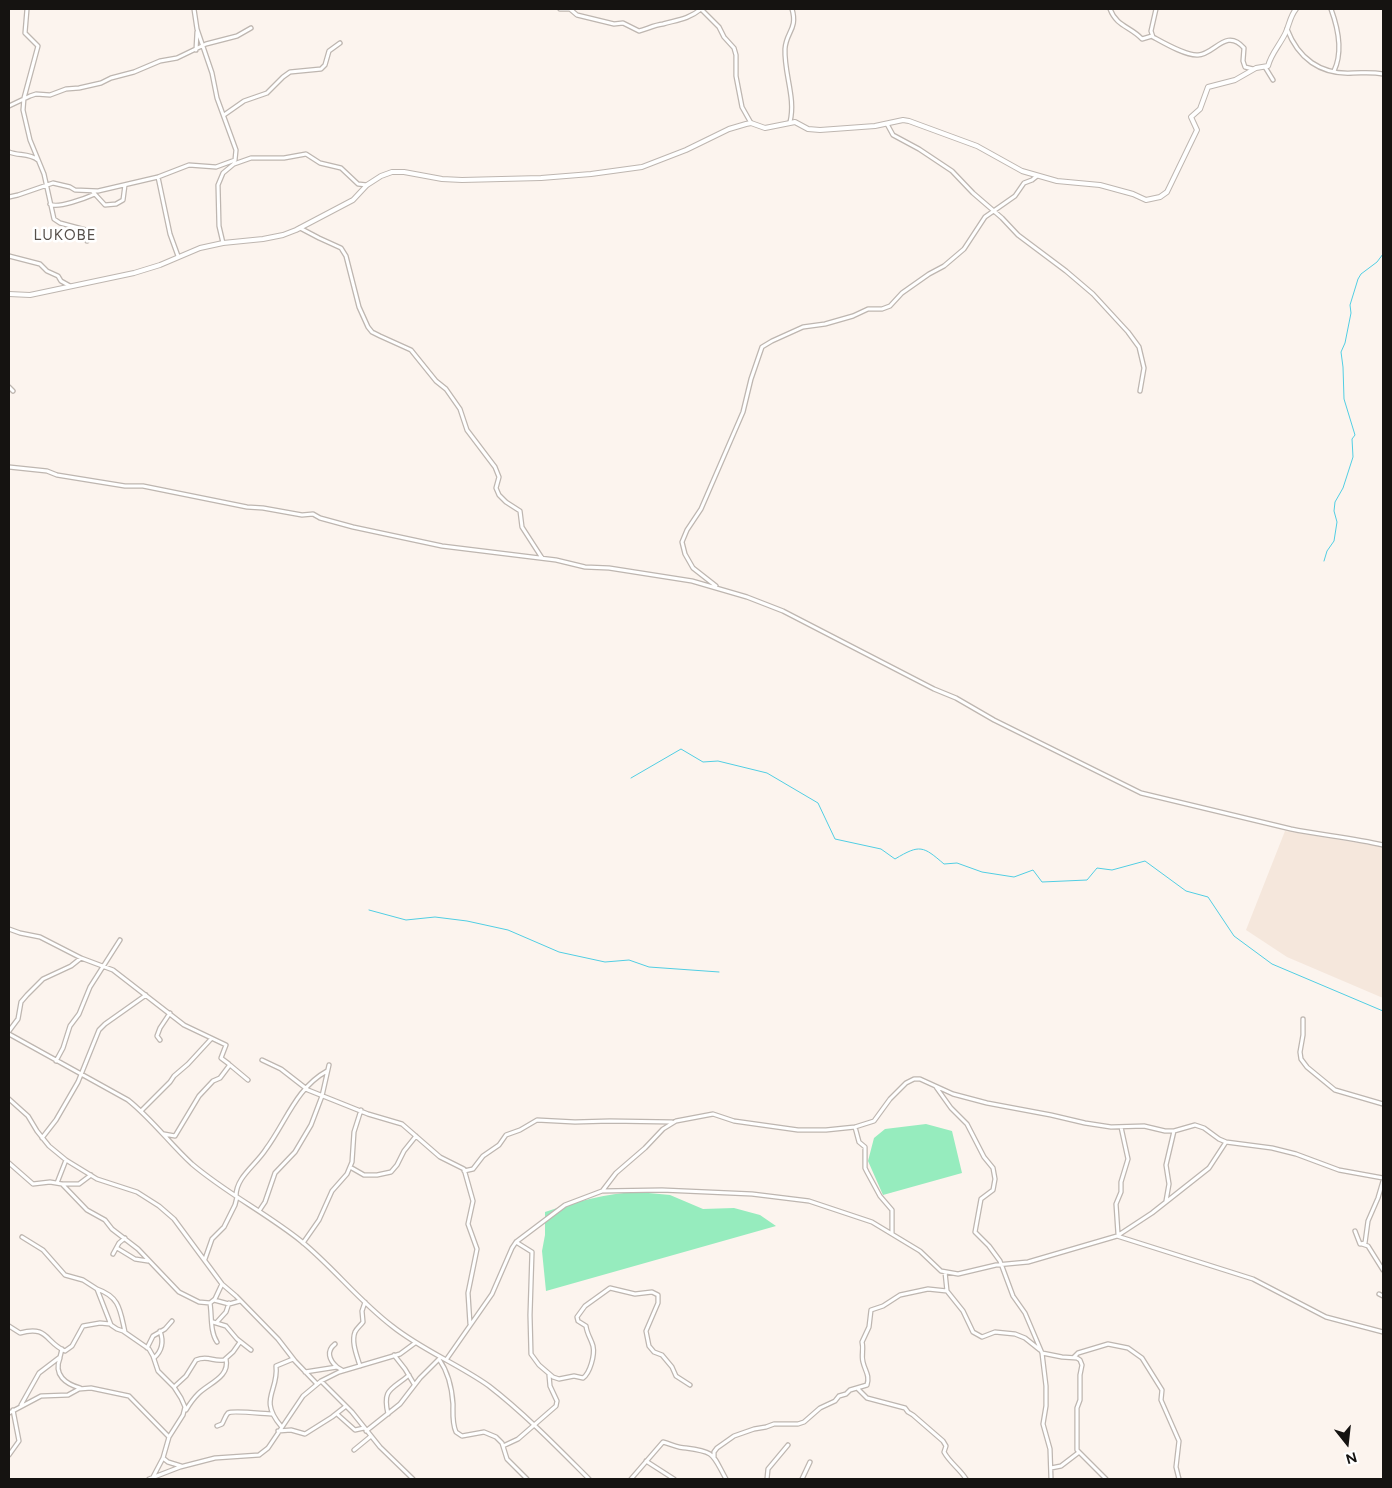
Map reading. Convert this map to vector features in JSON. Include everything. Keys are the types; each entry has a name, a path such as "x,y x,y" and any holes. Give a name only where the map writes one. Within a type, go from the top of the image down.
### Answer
{"street":[{"path":"27,9 25,33 38,46 24,98 24,114 30,140 39,161 55,220 86,230 87,241"},
{"path":"194,9 197,29 212,73 217,98 236,150 235,162 223,173 218,185 219,226 224,243"},
{"path":"560,9 570,9 577,16 614,24 623,23 638,31 679,21 692,16 701,9 719,27 724,37 734,48 736,76 743,112 751,123 765,128 790,122 800,124 808,129 820,130 875,126 903,120 977,146 1010,166 1037,176 1057,181 1100,185 1145,199 1162,197 1170,189 1182,159 1197,131 1191,117 1200,109 1208,86 1235,80 1256,68"},
{"path":"790,122 793,104 786,73 785,48 793,27 792,9"},
{"path":"1110,9 1116,20 1124,28 1137,33 1142,39 1152,36 1197,55 1206,53 1220,43 1232,41 1244,48 1243,61 1245,67 1249,69 1268,66 1270,56 1296,9"},
{"path":"1152,36 1151,31 1156,9"},
{"path":"1331,9 1338,30 1339,58 1334,71"},
{"path":"9,106 36,94 50,95 69,88 96,85 160,61 177,58 202,46 236,36 251,28"},
{"path":"1287,28 1298,50 1308,60 1320,67 1334,71 1353,73 1370,71 1383,74"},
{"path":"196,50 197,29"},
{"path":"224,115 244,100 256,98 267,93 290,72 321,69 325,66 329,51 340,43"},
{"path":"1265,67 1273,80"},
{"path":"9,294 26,295 145,270 200,248 283,235 353,200 367,185 381,176 396,171 442,180 462,180 541,178 633,169 686,150 729,129 751,123"},
{"path":"886,124 892,135 919,149 952,171 1018,236 1066,271 1093,294 1133,337 1139,347 1144,375 1140,391"},
{"path":"9,152 29,155 39,161"},
{"path":"50,204 56,206 85,199 94,193 158,177 189,165 216,167 250,158 284,158 306,154 320,163 340,168 358,184 367,185"},
{"path":"718,588 693,568 685,554 682,542 687,530 701,509 743,412 751,379 762,347 803,327 825,324 853,316 868,309 890,306 902,293 924,277 944,266 958,254 967,245 985,217 1016,196 1024,183 1037,176"},
{"path":"158,177 170,234 178,256"},
{"path":"9,197 46,184 55,183 71,187 75,190 94,193 106,205 120,203 123,200 125,184"},
{"path":"300,228 341,248 346,256 359,307 368,327 380,336 410,350 436,381 448,392 460,409 467,430 495,467 499,476 496,488 499,495 520,511 522,528 542,558"},
{"path":"9,256 40,264 47,271 58,276 61,281 70,286"},
{"path":"9,387 13,391"},
{"path":"9,467 47,471 57,475 131,486 143,486 247,507 263,508 304,516 312,514 347,526 427,543 569,562 585,567 609,568 677,578 718,588 764,603 791,615 934,689 956,698 994,720 1141,793 1299,830 1383,844"},
{"path":"9,929 40,937 81,958 117,972 129,984 184,1025 226,1045 221,1058 248,1080"},
{"path":"56,1061 63,1048 70,1026 79,1014 90,987 120,940"},
{"path":"81,958 71,966 42,980 21,1002 18,1019 9,1032 56,1061 118,1093 142,1110 190,1162 215,1182 279,1224 303,1243 365,1302 415,1343 490,1387 589,1479"},
{"path":"42,1138 56,1120 82,1073 101,1028 146,995"},
{"path":"160,1040 158,1036 159,1030 170,1013"},
{"path":"1303,1019 1300,1052 1301,1059 1307,1067 1335,1090 1383,1104"},
{"path":"142,1110 211,1039"},
{"path":"262,1060 282,1069 305,1089 406,1126 440,1157 460,1166 464,1170 473,1201 468,1224 477,1249 468,1293 470,1325"},
{"path":"163,1134 175,1136 199,1096 213,1081 220,1078 230,1065"},
{"path":"259,1212 265,1202 275,1173 295,1152 308,1132 322,1096 329,1065"},
{"path":"205,1259 212,1239 224,1227 234,1207 236,1186 268,1148 289,1111 305,1089 316,1077 327,1070"},
{"path":"464,1170 474,1169 483,1156 498,1145 506,1135 520,1130 537,1120 673,1122 713,1114 740,1122 798,1130 855,1127 874,1121 890,1099 906,1083 914,1079 953,1094 987,1104 1111,1127 1144,1126 1174,1131 1196,1125 1226,1142 1280,1150 1332,1168 1383,1179 1378,1198 1368,1221 1365,1243 1362,1244"},
{"path":"935,1086 951,1108 967,1124 995,1174 993,1190 981,1199 975,1229 978,1236 995,1252 1002,1264 1013,1296 1028,1319 1041,1352 1046,1386 1046,1406 1043,1424 1050,1449 1051,1479"},
{"path":"9,1099 28,1115 42,1138 66,1160 91,1175 137,1192 160,1206 179,1224 222,1284 284,1345 293,1359 316,1384"},
{"path":"303,1243 319,1220 332,1191 347,1174 353,1158 356,1124 361,1110"},
{"path":"602,1191 616,1173 673,1122"},
{"path":"855,1127 859,1142 866,1147 867,1172 880,1196 892,1210 892,1232"},
{"path":"1118,1235 1116,1204 1128,1159 1121,1127"},
{"path":"1166,1202 1169,1184 1166,1165 1174,1131"},
{"path":"350,1167 364,1175 390,1172 397,1166 404,1151 416,1136"},
{"path":"446,1360 492,1294 516,1242 565,1205 602,1191 662,1190 734,1193 796,1199 823,1205 872,1222 892,1232 920,1251 945,1272 958,1274 1002,1264 1028,1262 1118,1235 1166,1202 1209,1168 1226,1142"},
{"path":"57,1183 66,1160"},
{"path":"9,1163 32,1183 81,1183 91,1175"},
{"path":"62,1184 87,1210 93,1215 104,1219 112,1229 138,1249 179,1292 199,1302 210,1303 214,1300 222,1284"},
{"path":"1355,1231 1358,1241 1368,1246 1383,1270"},
{"path":"1118,1235 1253,1279 1326,1318 1383,1332"},
{"path":"22,1237 43,1250 65,1275 83,1280 108,1292 114,1298 125,1332"},
{"path":"113,1254 124,1238"},
{"path":"516,1242 529,1249 532,1254 530,1281 531,1350 534,1360 548,1375 559,1379 574,1376 581,1378 587,1375 593,1347 586,1332 585,1324 578,1321 577,1317 585,1306 610,1288 635,1294 652,1292 658,1295 658,1303 646,1331 649,1346 654,1352 662,1355 672,1366 676,1376 690,1385"},
{"path":"117,1248 135,1259 149,1261"},
{"path":"945,1272 947,1290 963,1311 970,1327 977,1334 982,1337 996,1332 1021,1336 1041,1352 1062,1357 1074,1357 1080,1360 1083,1367 1080,1375 1080,1400 1077,1408 1078,1453 1106,1479"},
{"path":"97,1288 111,1324 114,1328 125,1332 147,1348 154,1358 158,1371 182,1398 185,1412"},
{"path":"714,1458 714,1452 717,1448 734,1436 777,1423 794,1424 804,1422 820,1408 839,1396 846,1394 850,1390 864,1387 868,1383 868,1375 863,1361 864,1348 862,1342 869,1327 871,1310 883,1306 900,1295 928,1289 947,1290"},
{"path":"214,1300 229,1304 241,1301"},
{"path":"360,1366 355,1336 357,1329 363,1322 362,1311 365,1302"},
{"path":"210,1303 214,1322 212,1332 217,1342"},
{"path":"214,1322 226,1312 229,1304"},
{"path":"147,1348 151,1339 172,1321"},
{"path":"9,1326 20,1333 30,1331 44,1333 62,1350 66,1351 85,1325 100,1322 111,1324"},
{"path":"214,1322 226,1326 240,1342 251,1350"},
{"path":"154,1358 162,1347 160,1332"},
{"path":"174,1387 186,1376 198,1359 207,1357 218,1360 226,1358 240,1342"},
{"path":"151,1478 182,1466 215,1458 259,1455 268,1448 303,1396 316,1384 343,1371 394,1356 405,1351 415,1343"},
{"path":"335,1344 330,1348 329,1353 332,1361 343,1371"},
{"path":"1074,1357 1078,1353 1108,1344 1128,1348 1142,1358 1162,1390 1161,1400 1179,1441 1176,1468 1178,1478 1172,1479"},
{"path":"62,1350 58,1366 60,1376 69,1384 81,1389"},
{"path":"394,1356 414,1384"},
{"path":"20,1406 39,1373 60,1357"},
{"path":"151,1478 163,1458 169,1437 198,1393 224,1373 227,1366 226,1358"},
{"path":"337,1414 355,1430 365,1429 388,1414 404,1399 414,1384 439,1358"},
{"path":"439,1358 448,1378 452,1395 453,1422 457,1434 462,1436 484,1432 496,1437 503,1446 505,1455 510,1462 527,1479"},
{"path":"281,1426 273,1414 270,1398 276,1377 275,1367 279,1363 293,1359"},
{"path":"305,1372 338,1367"},
{"path":"388,1414 386,1401 389,1390 409,1375"},
{"path":"503,1446 518,1439 549,1414 557,1403 548,1375"},
{"path":"549,1381 553,1377"},
{"path":"321,1381 413,1479"},
{"path":"9,1412 41,1396 68,1395 81,1389 91,1388 119,1396 128,1396 169,1437"},
{"path":"858,1388 867,1398 905,1408 943,1442 946,1446 944,1454 966,1479"},
{"path":"278,1431 290,1430 305,1434 337,1414 346,1406"},
{"path":"9,1455 19,1441 13,1410"},
{"path":"217,1426 223,1423 226,1415 230,1412 273,1414"},
{"path":"354,1450 371,1436"},
{"path":"631,1479 663,1442 685,1448 703,1450 714,1458 726,1479"},
{"path":"766,1479 768,1469 788,1445"},
{"path":"1051,1468 1061,1466 1078,1453"},
{"path":"163,1458 168,1462 182,1466"},
{"path":"646,1461 674,1479"},
{"path":"802,1479 810,1462"}],"shaded area":[{"path":"1285,831 1383,847 1383,998 1287,957 1246,930"}],"green space":[{"path":"926,1124 952,1131 962,1173 883,1195 868,1161 874,1138 885,1129"},
{"path":"638,1192 670,1195 703,1209 734,1208 760,1215 776,1226 546,1291 542,1251 545,1235 545,1212 602,1196"}],"waterway":[{"path":"1324,561 1327,551 1334,541 1337,522 1334,511 1335,502 1343,488 1353,457 1352,439 1355,435 1344,399 1341,352 1345,343 1351,313 1350,305 1361,274 1377,262 1383,254"},
{"path":"631,778 681,749 703,762 718,761 767,773 818,803 835,839 881,849 895,859 910,851 921,849 944,864 957,863 982,872 1014,877 1033,870 1042,882 1087,880 1097,868 1112,870 1145,861 1186,891 1208,897 1234,936 1272,964 1383,1011"},
{"path":"369,910 406,920 435,917 467,921 508,930 559,952 605,962 629,960 649,967 719,972"}],"district":[{"name":"LUKOBE","path":"65,236"}]}
